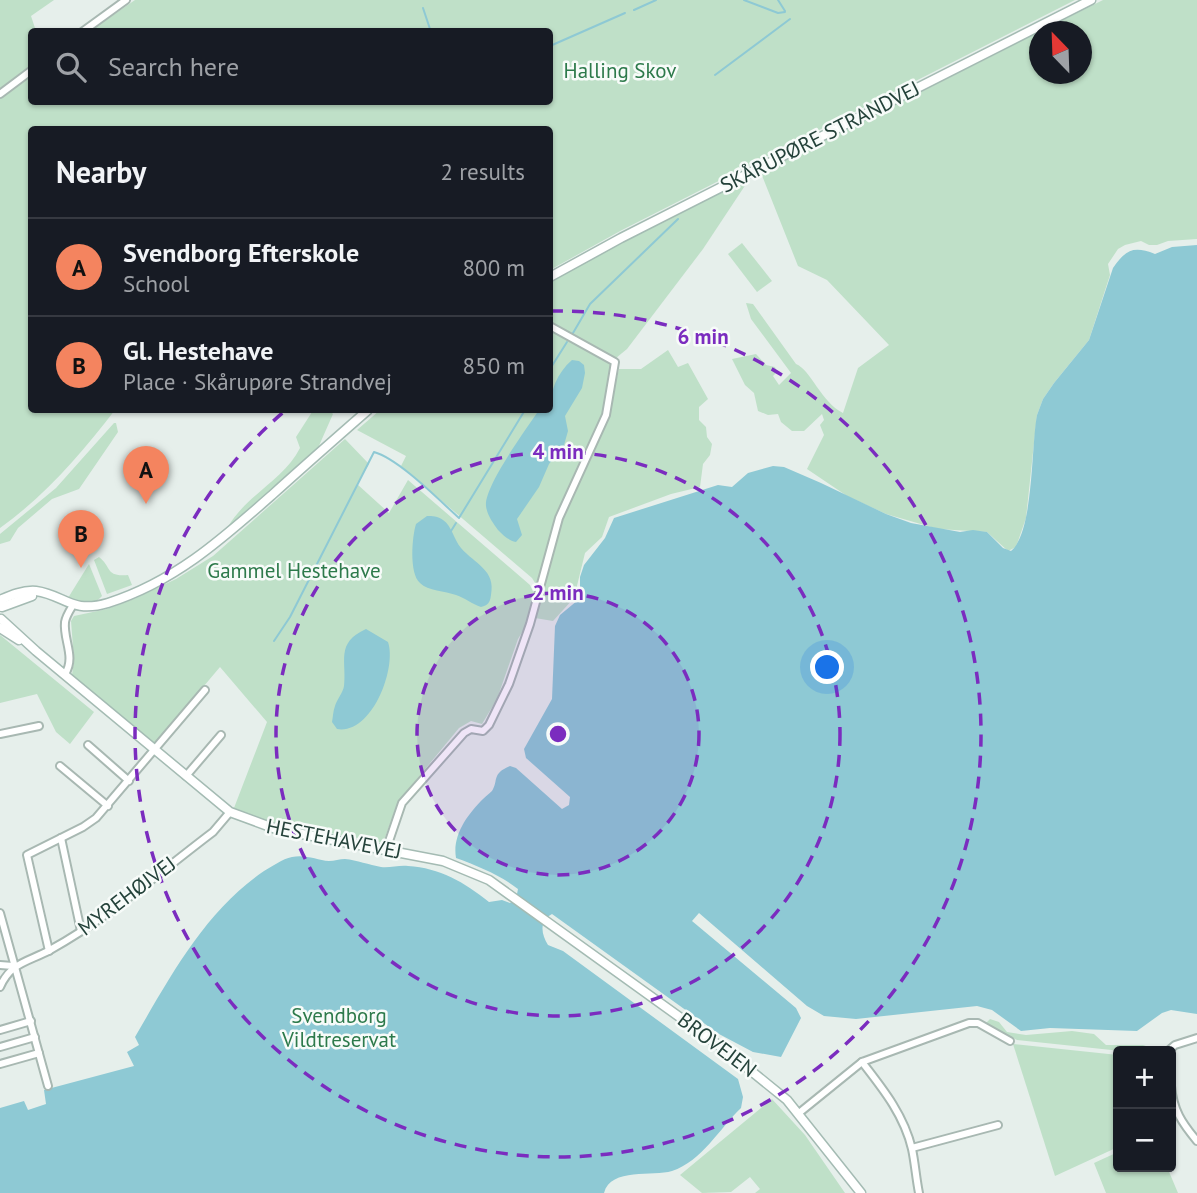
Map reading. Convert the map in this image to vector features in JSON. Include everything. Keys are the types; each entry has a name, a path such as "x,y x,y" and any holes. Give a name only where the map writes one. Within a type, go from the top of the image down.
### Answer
{"street":[{"path":"87,28 116,3 126,0"},
{"name":"SKÅRUPØRE STRANDVEJ","path":"553,275 633,232 1091,0"},
{"path":"0,93 28,73"},
{"path":"386,850 402,803 464,733 471,729 483,731 489,725 509,684 530,624 559,518 606,415 615,362 553,328"},
{"path":"0,623 1,603 48,594 72,605 89,607 106,604 159,581 213,547 365,413"},
{"path":"65,674 70,659 65,624 72,605"},
{"name":"HESTEHAVEVEJ","path":"0,623 230,812 276,829 460,866 477,873 549,922"},
{"path":"49,951 27,855 83,827 107,806 205,690"},
{"path":"0,734 39,726"},
{"path":"186,776 221,735"},
{"path":"88,745 129,781"},
{"path":"60,765 107,806"},
{"name":"MYREHØJVEJ","path":"0,986 6,974 15,966 49,951 81,932 213,832 230,812"},
{"path":"61,838 81,932"},
{"path":"0,913 48,1086"},
{"name":"BROVEJEN","path":"549,922 724,1049 788,1100 861,1193"},
{"name":"MYREHØJVEJ","path":"0,965 15,966"},
{"path":"0,1030 31,1021"},
{"path":"799,1113 862,1062 969,1023 978,1023 1010,1041"},
{"path":"0,1048 35,1037"},
{"path":"1174,1046 1197,1038"},
{"path":"0,1064 39,1053"},
{"path":"862,1062 891,1100 912,1147 919,1193"},
{"path":"1175,1109 1197,1141"},
{"path":"912,1147 998,1125"}],"green space":[{"path":"0,0 54,0 31,16 35,28 28,28 28,69 0,91"},
{"name":"Halling Skov","path":"135,0 1075,0 1029,21 622,230 553,268 553,126 28,126 28,413 113,413 62,473 33,502 0,528 0,98 28,75 28,105 553,105 553,28 94,28"},
{"path":"1103,0 1197,0 1197,239 1168,241 1157,245 1141,241 1125,245 1118,249 1108,264 1110,275 1089,340 1054,383 1043,399 1037,415 1026,518 1016,547 1008,551 987,532 938,529 886,514 847,496 807,469 824,435 820,425 824,420 822,414 804,431 792,431 781,422 778,414 768,415 758,411 754,393 745,385 732,359 756,354 766,365 775,367 777,372 773,376 779,385 791,373 751,319 746,303 753,304 796,364 806,372 829,402 843,413 858,368 889,345 827,280 798,266 761,173 1029,37 1029,84 1092,84 1092,21 1061,21"},
{"path":"752,175 703,249 627,349 616,358 553,324 553,278"},
{"path":"742,243 772,281 757,292 728,254"},
{"path":"553,333 613,363 603,414 557,517 537,586 532,578 401,466 406,456 357,430 377,413 553,413"},
{"path":"668,350 678,367 688,363 708,399 699,407 699,420 706,427 707,437 712,444 710,455 703,464 700,487 671,494 609,517 602,537 585,553 574,598 553,621 535,618 561,519 608,415 619,369 641,369"},
{"path":"311,413 333,414 318,448 228,527 245,506 293,459 300,448 296,437"},
{"path":"114,423 118,432 79,489 52,499 18,528 10,541 0,544 0,534 56,488"},
{"name":"Gammel Hestehave","path":"345,439 369,464 357,484 389,513 408,480 530,585 535,596 527,624 518,639 497,699 482,724 471,721 459,728 398,802 383,843 260,820 234,808 267,722 220,667 155,744 72,675 74,660 71,621 74,616 107,609 134,599 176,579 213,556"},
{"path":"99,557 112,573 128,575 132,585 107,594 94,560"},
{"path":"89,564 102,596 91,602 68,598"},
{"path":"0,635 94,712 70,744 56,732 37,694 0,703"},
{"path":"990,1019 999,1022 1007,1032 1026,1035 1072,1031 1094,1034 1106,1045 1146,1046 1113,1046 1113,1050 1017,1040 985,1024"},
{"path":"1013,1044 1113,1054 1113,1149 1055,1176"},
{"path":"772,1099 805,1135 845,1193 755,1193 760,1189 750,1177 731,1192 702,1193 680,1175"},
{"path":"1113,1154 1113,1172 1169,1172 1178,1193 1106,1193 1094,1163"}],"water":[{"path":"1197,245 1197,1014 1171,1010 1162,1013 1137,1031 1050,1028 1021,1031 992,1010 977,1006 856,1019 824,1016 807,1006 699,913 692,921 796,1008 801,1018 781,1057 753,1052 719,1034 552,914 543,924 548,945 563,951 738,1079 743,1097 741,1108 701,1152 683,1166 664,1173 634,1174 615,1179 604,1193 0,1193 0,1108 24,1101 28,1110 46,1104 44,1090 134,1066 127,1052 139,1045 135,1037 190,946 206,925 243,887 278,863 302,856 329,861 343,859 381,867 420,867 451,877 489,902 502,900 510,903 516,899 518,889 511,884 489,871 456,858 456,841 467,818 492,791 498,775 510,766 516,768 562,809 569,805 570,797 526,758 524,749 552,699 555,626 560,615 578,600 584,565 605,538 614,518 718,485 732,487 748,473 773,466 784,467 911,523 960,532 987,532 1003,548 1011,551 1024,526 1028,508 1037,415 1043,399 1054,383 1089,340 1113,268 1131,251 1141,250 1155,254 1172,247"},
{"path":"572,360 584,365 582,388 565,416 568,431 564,445 549,464 539,487 517,519 522,535 516,542 506,538 490,519 486,506 487,497 507,457 537,413 553,413 553,390 562,371"},
{"path":"427,516 437,517 446,523 461,548 487,573 492,586 487,604 481,607 420,583 414,571 412,555 416,524"},
{"path":"366,629 388,642 389,667 385,683 371,711 361,722 350,728 337,729 332,722 334,708 344,686 344,653 350,640"}],"waterway":[{"path":"634,10 656,0"},
{"path":"744,0 778,13 785,12"},
{"path":"778,0 785,11"},
{"path":"423,8 430,28"},
{"path":"553,45 625,13"},
{"path":"715,75 790,19"},
{"path":"573,333 590,304 678,219"},
{"path":"553,364 567,342"},
{"path":"274,641 290,617 374,452 407,471 459,518 523,413"},
{"path":"451,531 456,523"}],"place":[{"name":"Svendborg Efterskole","path":"146,504"},
{"name":"Gl. Hestehave","path":"81,568"}],"park label":[{"name":"Svendborg Vildtreservat","path":"339,1028"}]}
